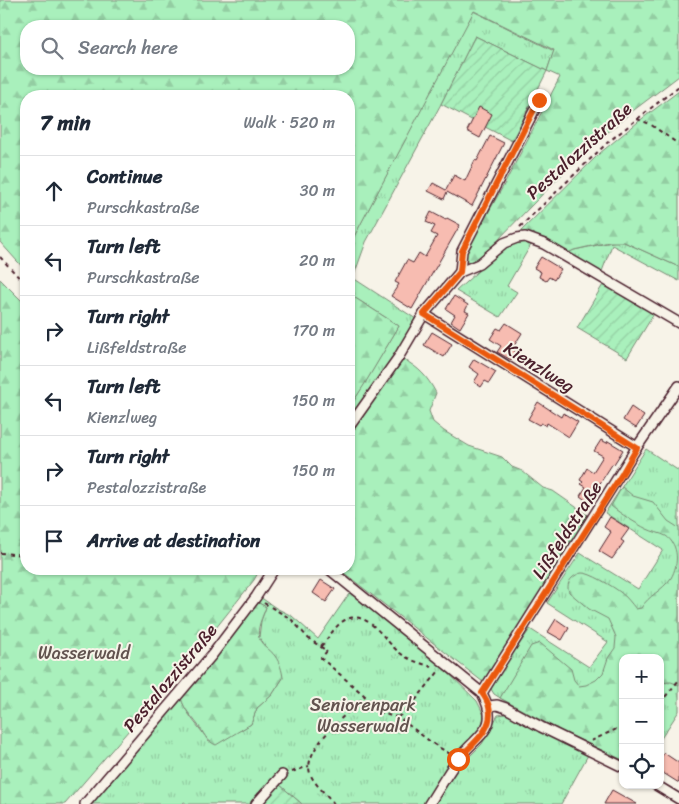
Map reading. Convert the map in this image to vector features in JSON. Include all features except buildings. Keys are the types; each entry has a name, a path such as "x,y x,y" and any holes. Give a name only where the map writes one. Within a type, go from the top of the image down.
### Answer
{"street":[{"name":"Pestalozzistraße","path":"460,272 462,251 539,100"},
{"path":"355,419 398,358 424,314 460,272 479,264 504,243 517,238 525,237 544,244 679,323"},
{"name":"Kienzlweg","path":"424,314 637,448"},
{"name":"Lißfeldstraße","path":"482,693 637,448 679,386"},
{"name":"Pestalozzistraße","path":"85,804 212,655 270,575"},
{"path":"336,575 482,693 489,706 490,715 482,736 458,759 429,804"},
{"path":"489,706 497,705 506,708 619,765"},
{"path":"256,804 282,774"},
{"path":"663,789 679,799"}],"path":[{"name":"Pestalozzistraße","path":"518,229 587,161 679,86"},
{"path":"637,119 650,124 679,143"},
{"path":"0,257 20,279"},
{"path":"0,553 20,554"},
{"path":"256,597 291,619 309,639 327,651 321,658 365,696 380,712 398,717 432,743 458,759"},
{"path":"321,646 344,620 358,618 376,628 399,653 410,660 434,667 439,671 422,689 410,707 398,717"},
{"path":"663,699 679,680"},
{"path":"334,804 314,781 310,773 310,757 318,745 365,696"},
{"path":"580,747 619,728"},
{"path":"282,774 309,766"}],"green space":[{"path":"0,0 679,0 679,76 630,113 575,161 477,260 467,262 465,259 468,248 505,183 560,77 547,71 554,50 474,11 355,235 355,90 20,90 20,264 0,242"},
{"path":"473,11 554,51 547,71 475,36 441,104 366,242 355,272 355,235"},
{"path":"475,36 547,71 512,141 441,104"},
{"path":"679,91 679,267 624,242 609,242 574,250 566,254 517,235 600,153"},
{"path":"523,240 532,243 507,286 517,292 500,317 456,291 508,244"},
{"path":"617,241 624,242 679,267 679,281 612,245 601,274 566,254 574,250"},
{"name":"Wasserwald","path":"0,279 20,299 20,575 257,575 200,648 65,804 0,804"},
{"path":"355,279 416,319 397,355 355,415 355,399 399,326 355,298"},
{"path":"604,283 655,312 627,358 577,328"},
{"path":"355,298 399,326 355,399"},
{"path":"403,359 422,373 436,393 429,411 433,422 469,446 502,457 512,467 522,471 543,488 553,491 589,516 483,682 347,575 355,575 355,427"},
{"path":"646,449 679,471 679,711 664,734 664,654 619,654 619,758 529,716 494,694 491,689 492,684 530,629 589,667 608,642 547,603 580,553 638,589 663,550 605,513"},
{"path":"622,487 633,496 653,502 668,521 679,528 679,685 671,682 664,683 664,654 619,654 619,758 561,731 500,698 531,646 540,643 571,669 574,680 579,686 596,680 603,673 608,658 615,648 616,637 608,619 589,609 569,592 569,583 574,576 585,573 601,580 622,594 636,609 641,608 664,586 674,573 676,555 670,540 666,536 638,524 611,506"},
{"name":"Seniorenpark Wasserwald","path":"351,591 435,660 477,701 484,715 481,731 453,758 424,804 302,804 280,785 289,775 282,769 251,804 187,804 184,802 182,804 90,804 181,698 190,715 209,742 241,730 251,724 257,708 272,695 283,678 274,655 264,646 259,637 261,621 266,607 257,602 260,597 292,616 318,639"},
{"path":"257,602 266,607 259,627 259,638 277,659 283,678 272,695 257,708 251,724 216,745 206,736 186,709 181,698"},
{"path":"506,714 588,755 561,804 435,804 455,771 482,744 498,715"},
{"path":"280,785 302,804 262,804"}],"route":[{"path":"458,759 482,736 487,727 490,715 489,706 482,693 637,448 424,314 460,272 462,251 539,100"}]}
